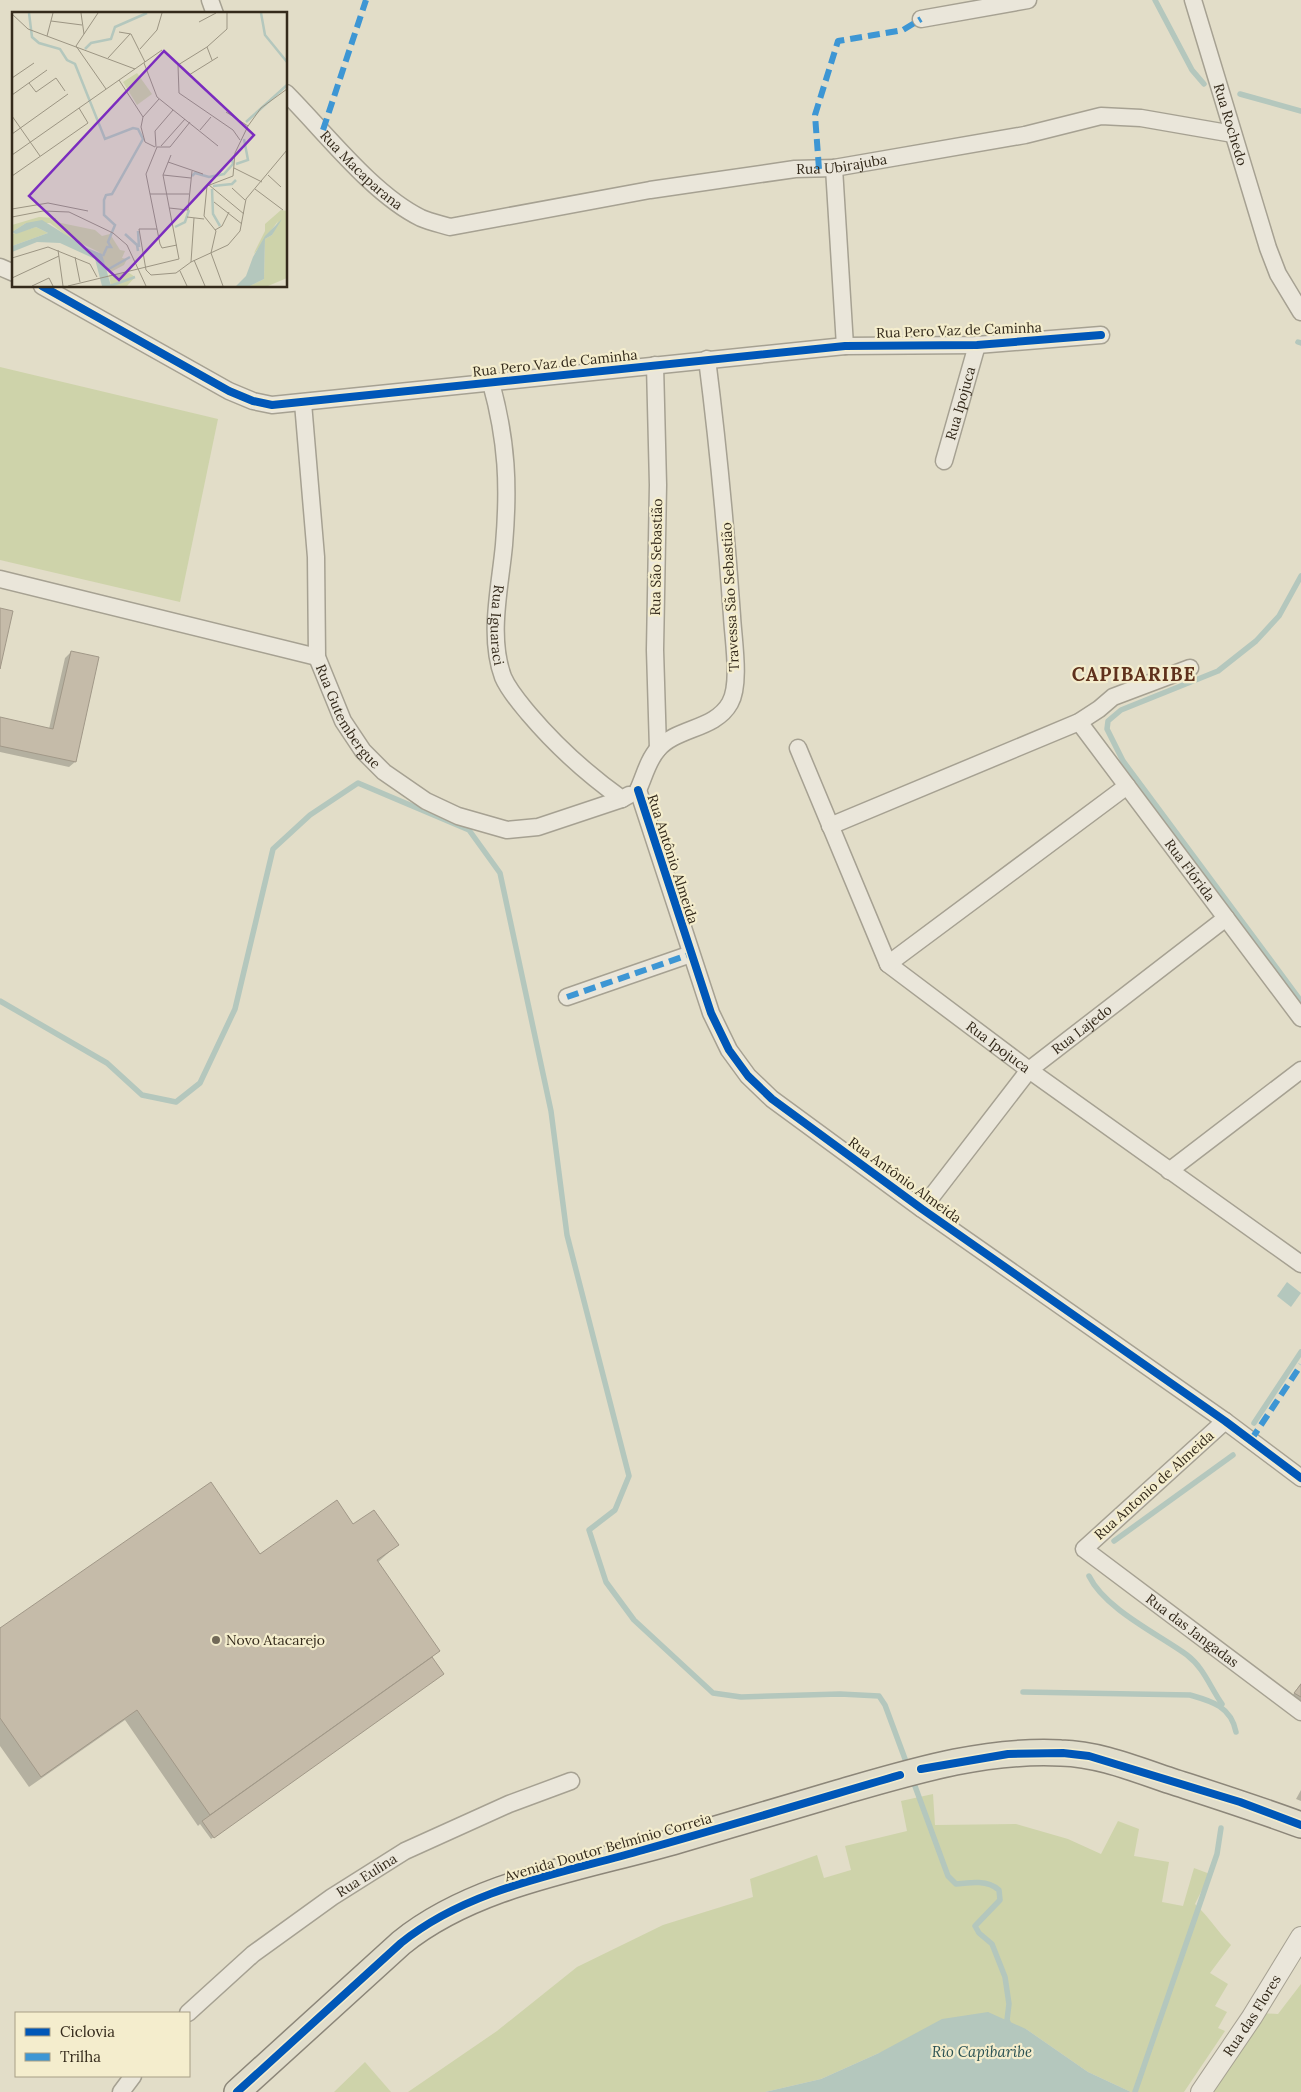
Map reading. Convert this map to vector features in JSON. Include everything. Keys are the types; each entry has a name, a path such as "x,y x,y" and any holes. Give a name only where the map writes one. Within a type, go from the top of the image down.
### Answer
{"main road":[{"name":"Avenida Doutor Belmínio Correia","path":"236,2092 401,1943 421,1926 447,1911 473,1900 571,1868 662,1845 911,1772 1008,1754 1055,1753 1089,1756 1240,1802 1301,1825"}],"street":[{"path":"210,0 215,12"},
{"path":"921,18 1028,0"},
{"name":"Rua Rochedo","path":"1193,0 1268,248 1278,274 1301,312"},
{"name":"Rua Macaparana","path":"288,95 348,159 379,188 420,217 450,227"},
{"name":"Rua Ubirajuba","path":"450,227 650,190 796,169 834,168 1025,135 1101,116 1141,118 1233,134"},
{"path":"834,168 846,346"},
{"path":"0,267 12,272"},
{"name":"Rua Pero Vaz de Caminha","path":"46,288 247,399 272,405 846,346 977,345 1101,335"},
{"name":"Rua Ipojuca","path":"944,461 977,345"},
{"name":"Travessa São Sebastião","path":"658,749 670,740 718,717 728,708 733,695 734,656 726,531 720,462 707,359"},
{"name":"Rua São Sebastião","path":"655,365 658,485 655,650 658,749"},
{"name":"Rua Iguaraci","path":"492,383 506,448 507,487 495,632 498,659 502,672 517,700 551,740 574,762 622,799"},
{"name":"Rua Gutembergue","path":"302,403 316,557 316,657 344,721 372,762 403,787 458,816 507,830 522,830 565,819 622,799"},
{"path":"0,579 316,657"},
{"path":"830,826 1079,722 1099,710 1113,697 1190,668"},
{"name":"Rua Flórida","path":"1079,722 1301,1018"},
{"path":"798,748 888,964 1126,786"},
{"path":"622,799 638,790 658,749"},
{"name":"Rua Antônio Almeida","path":"638,790 711,1013 729,1050 748,1076 772,1099 922,1209 1225,1421 1301,1478"},
{"name":"Rua Lajedo","path":"922,1209 1029,1070 1226,918"},
{"path":"567,997 691,954"},
{"name":"Rua Ipojuca","path":"888,964 1029,1070 1301,1264"},
{"path":"1169,1171 1301,1070"},
{"name":"Rua Antonio de Almeida","path":"1084,1549 1225,1421"},
{"name":"Rua das Jangadas","path":"1084,1549 1301,1712"},
{"name":"Rua Eulina","path":"189,2012 253,1954 332,1897 405,1851 509,1804 571,1781"},
{"name":"Rua das Flores","path":"1201,2092 1252,2017 1301,1937"},
{"path":"121,2092 132,2077"}],"green space":[{"path":"0,367 218,419 180,602 0,560"},
{"path":"933,1794 935,1825 1016,1824 1068,1839 1101,1854 1118,1821 1139,1829 1134,1856 1169,1862 1162,1902 1183,1906 1194,1868 1210,1874 1195,1904 1231,1945 1210,1973 1228,1984 1215,2006 1227,2012 1218,2028 1225,2031 1184,2092 1131,2092 1088,2072 1026,2029 879,2053 821,2079 765,2092 408,2092 497,2031 577,1967 663,1925 753,1897 750,1879 817,1855 824,1878 851,1870 845,1846 907,1831 901,1801"},
{"path":"1301,1984 1301,2092 1208,2092 1262,2013 1278,2014"},
{"path":"365,2062 391,2092 334,2092"}],"water":[{"path":"1287,1282 1301,1293 1291,1307 1277,1296"},
{"name":"Rio Capibaribe","path":"988,2012 1026,2029 1088,2072 1131,2092 765,2092 821,2079 879,2053 942,2019"}],"building":[{"path":"0,608 13,611 0,669"},
{"path":"71,651 99,657 76,762 0,746 0,717 53,729"},
{"name":"Novo Atacarejo","path":"211,1482 260,1554 337,1500 353,1524 374,1510 399,1545 377,1560 440,1651 210,1815 137,1710 41,1777 0,1718 0,1628"},
{"path":"432,1657 444,1674 214,1838 202,1821"},
{"path":"1301,1684 1301,1697 1294,1693"}],"waterway":[{"path":"1155,0 1192,70 1204,84"},
{"path":"1240,94 1301,111"},
{"path":"1301,576 1279,616 1256,641 1218,671 1121,710 1108,721 1107,729 1123,761 1301,1001"},
{"path":"0,1001 107,1063 142,1095 176,1102 200,1083 235,1009 273,849 310,815 358,783 469,830 500,873 551,1111 567,1235 629,1476 615,1510 589,1530 606,1582 634,1620 713,1693 741,1697 840,1694 879,1696 885,1705 908,1767"},
{"path":"1254,1423 1301,1352"},
{"path":"1114,1541 1233,1455"},
{"path":"1089,1576 1097,1588 1119,1610 1193,1660 1222,1704"},
{"path":"1023,1692 1190,1695 1212,1702 1225,1710 1230,1716 1236,1732"},
{"path":"912,1778 948,1876 956,1884 985,1883 999,1890 1000,1900 975,1926 979,1933 992,1944 1005,1977 1009,2004 1007,2020 1010,2027"},
{"path":"1135,2092 1217,1854 1221,1828"}],"marked path":[{"path":"323,130 366,0"},
{"path":"819,169 815,115 838,41 903,30 921,19"},
{"path":"567,997 691,954"},
{"path":"1251,1440 1301,1365"}],"cycle path":[{"path":"46,288 229,391 253,401 272,405 845,346 977,345 1101,335"},
{"path":"638,790 711,1013 729,1050 748,1076 772,1099 922,1209 1225,1421 1301,1478"},
{"path":"921,1769 1008,1754 1063,1753 1089,1756 1240,1802 1301,1825"},
{"path":"237,2092 401,1943 428,1924 456,1909 486,1896 548,1875 612,1859 900,1775"}],"place":[{"name":"Novo Atacarejo","path":"216,1640"}],"district":[{"name":"CAPIBARIBE","path":"1134,674"}]}
